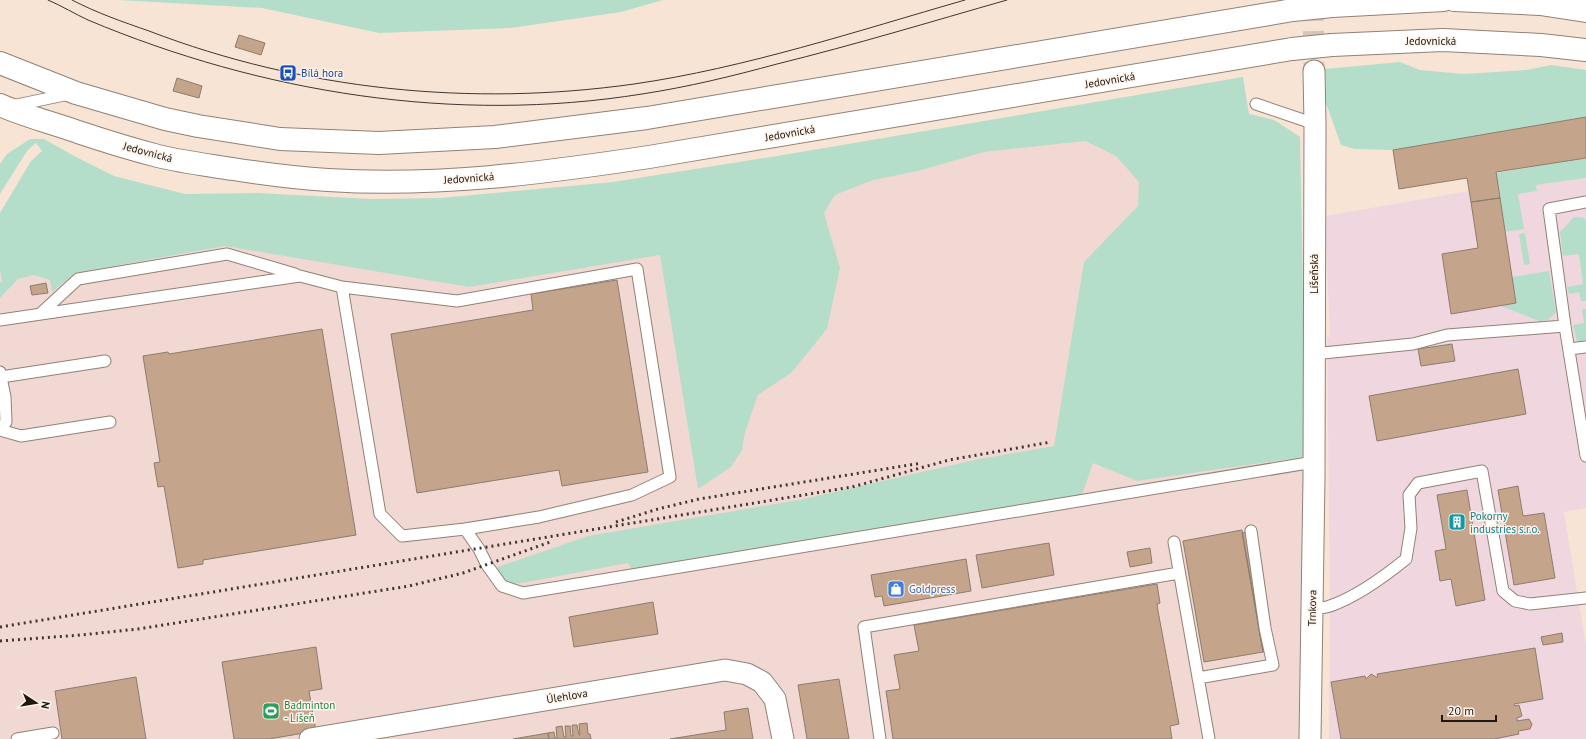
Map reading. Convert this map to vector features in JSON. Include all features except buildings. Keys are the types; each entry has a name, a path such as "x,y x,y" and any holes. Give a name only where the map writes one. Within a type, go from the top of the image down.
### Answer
{"main road":[{"path":"0,63 76,93 165,119 198,126 280,139 379,143 495,137 647,118 1293,10 1332,6 1444,0"},
{"path":"1454,0 1540,4 1586,11"},
{"name":"Jedovnická","path":"2,109 107,142 190,163 278,176 329,180 382,182 450,180 506,176 649,157 1292,49 1332,45 1443,40 1541,45 1586,50"}],"street":[{"name":"Líšeňská","path":"1314,71 1314,470"},
{"name":"Trnkova","path":"1310,739 1314,470"},
{"name":"Úlehlova","path":"310,739 724,670 747,674 762,682 775,698 783,739"}],"lane":[{"path":"2,109 76,93"},
{"path":"1256,104 1315,124"},
{"path":"1586,202 1550,210 1565,326 1586,456"},
{"path":"40,314 78,279 227,254 342,287 456,301 637,269 670,477 632,495 539,518 465,529 402,536 380,514 342,287"},
{"path":"0,320 300,276"},
{"path":"1314,354 1413,344 1447,335 1565,326"},
{"path":"1569,349 1586,347"},
{"path":"105,362 1,374 5,397 6,422 0,430 21,436 110,422"},
{"path":"465,529 480,549 487,565 502,586 523,594 1314,470"},
{"path":"1312,609 1330,606 1348,597 1388,574 1406,559 1410,528 1409,495 1418,483 1482,471 1503,591 1515,601 1530,604 1586,598"},
{"path":"1198,678 1273,665 1265,628 1252,531"},
{"path":"1174,542 1209,739"},
{"path":"880,739 864,627 1179,572"},
{"path":"17,739 53,733"}],"shaded area":[{"path":"1243,80 1249,114 1274,120 1300,137 1304,464 1302,739 0,739 0,256 422,204 640,181"},
{"path":"1586,178 1586,508 1564,512 1586,645 1586,739 1329,739 1330,606 1327,337 1330,337 1325,216 1469,191 1537,191 1536,185"}],"green space":[{"path":"118,0 663,0 621,12 511,28 379,33 262,8"},
{"path":"1400,62 1420,70 1464,74 1527,70 1551,65 1586,70 1586,120 1585,117 1393,150 1355,149 1341,145 1326,103 1325,69"},
{"path":"1243,77 1249,114 1274,120 1300,137 1304,340 1304,457 1137,481 1093,463 1082,495 633,571 628,563 522,583 509,584 498,572 498,567 588,536 804,499 974,460 1054,446 1084,262 1138,206 1139,182 1116,156 1085,141 984,152 918,171 873,180 835,195 824,213 840,268 827,329 791,373 758,395 745,432 742,450 731,467 698,489 660,255 469,287 225,246 75,273 52,292 50,280 34,275 18,279 0,298 0,282 2,282 0,270 0,213 31,161 42,151 36,143 27,151 0,194 0,164 7,154 30,139 44,139 114,176 185,194 258,193 372,199 440,198 613,182 777,156"},
{"path":"1586,158 1586,178 1536,185 1537,191 1518,194 1524,229 1505,232 1496,173"},
{"path":"1574,217 1585,218 1586,224 1586,301 1581,301 1579,292 1569,294 1567,287 1583,284 1579,254 1563,256 1560,232"},
{"path":"1525,233 1530,264 1524,265 1519,234"},
{"path":"1549,271 1556,312 1548,320 1539,321 1501,306 1516,303 1512,277"},
{"path":"1582,309 1586,309 1586,340 1577,342 1573,325 1584,323"}],"tunnel":[{"path":"1313,0 1314,71"}],"tram line":[{"path":"48,0 88,20 154,45 222,67 290,83 360,96 430,103 501,105 572,102 642,94 693,85 835,49 1007,0"},
{"path":"72,0 120,21 207,51 267,67 327,80 388,88 450,93 511,94 573,91 634,84 676,77 759,59 801,48 965,0"}],"railway":[{"path":"0,627 852,487 949,460 1051,442"},
{"path":"616,522 658,509 699,499 922,463"},
{"path":"0,641 138,629 409,586 463,573 553,541"}],"place":[{"name":"Bílá hora","path":"288,73"},
{"name":"Pokorny industries s.r.o.","path":"1457,522"},
{"name":"Goldpress","path":"896,589"},
{"name":"Badminton - Líšeň","path":"271,711"}]}
